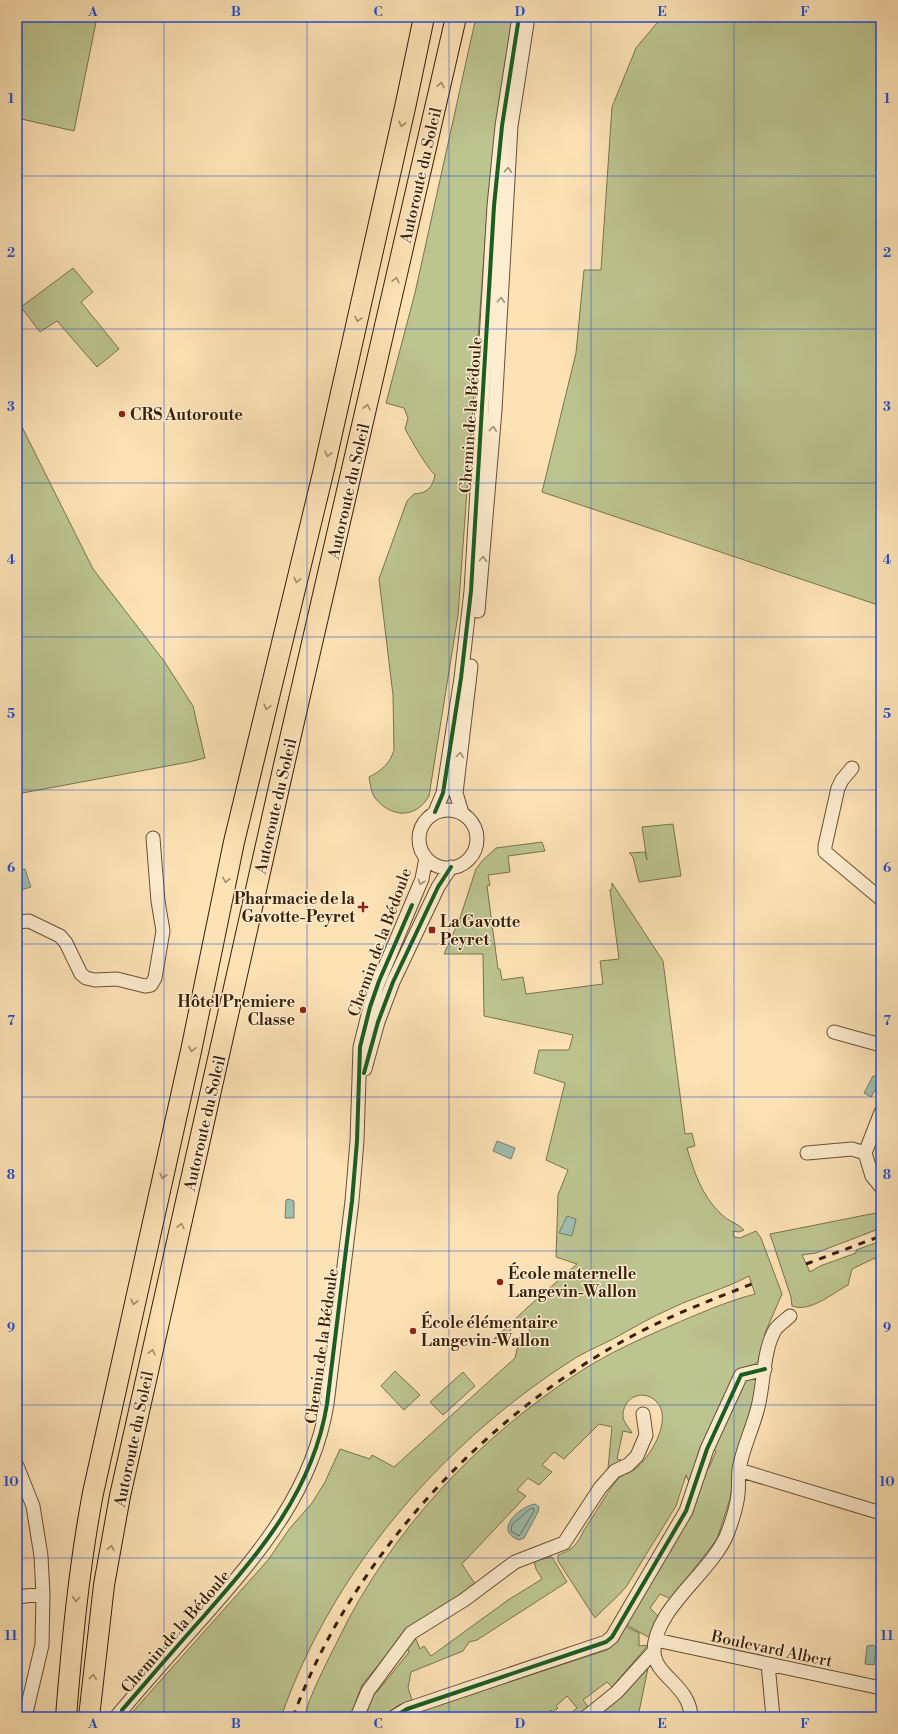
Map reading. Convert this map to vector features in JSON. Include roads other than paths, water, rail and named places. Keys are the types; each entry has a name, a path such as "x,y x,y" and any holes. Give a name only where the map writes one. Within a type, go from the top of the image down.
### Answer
{"highway":[{"name":"Autoroute du Soleil","path":"66,1717 81,1560 92,1493 191,1051 234,842 324,469 408,96 424,17"},
{"name":"Autoroute du Soleil","path":"89,1716 104,1585 120,1496 284,765 456,17"}],"street":[{"name":"Chemin de la Bédoule","path":"435,812 443,793 461,678 471,591 494,206 502,126 519,17"},
{"name":"Chemin de la Bédoule","path":"462,813 456,793 480,591 494,418 511,126 528,17"},
{"path":"852,768 842,780 838,788 825,852 881,899"},
{"path":"449,809 462,813 470,819 475,827 477,837 476,848 470,857 462,864 451,867 437,865 426,858 421,851 420,832 425,821 435,812 449,809"},
{"path":"17,922 29,921 60,936 66,942 81,974 86,978 95,980 117,979 145,986 151,985 155,978 163,931 158,901 153,838"},
{"name":"Chemin de la Bédoule","path":"116,1717 236,1579 274,1532 300,1487 316,1447 325,1418 343,1280 357,1141 360,1086 360,1048 370,1007 422,879 426,858"},
{"name":"Chemin de la Bédoule","path":"360,1086 378,1022 393,982 438,887 451,867"},
{"path":"834,1032 881,1044"},
{"path":"881,1112 865,1153 872,1176 881,1187"},
{"path":"807,1153 852,1149 865,1153"},
{"path":"692,1717 691,1709 681,1689 658,1666 655,1646 660,1625 672,1607 700,1574 728,1533 738,1495 739,1470 758,1406 771,1340 776,1329 790,1316"},
{"path":"394,1717 407,1709 606,1642 612,1637 686,1511 707,1449 741,1375 765,1369"},
{"path":"356,1717 368,1691 411,1633 464,1600 515,1562 564,1543 600,1488 615,1471 628,1465 637,1456 646,1435 643,1414"},
{"path":"17,1466 33,1506 41,1556 43,1594 42,1645 25,1717"},
{"path":"739,1470 881,1513"},
{"path":"17,1597 43,1594"},
{"path":"586,1717 617,1692 655,1646"},
{"name":"Boulevard Albert","path":"655,1646 768,1664 881,1688"},
{"path":"768,1664 773,1717"}],"water":[{"path":"25,869 31,887 21,890 17,871"},
{"path":"873,1076 878,1076 881,1080 871,1097 864,1093"},
{"path":"497,1141 515,1148 511,1159 493,1151"},
{"path":"289,1199 294,1201 294,1218 285,1218 286,1200"},
{"path":"567,1216 576,1219 572,1236 559,1233"},
{"path":"535,1504 539,1507 538,1512 524,1538 519,1540 511,1536 508,1530 512,1519 523,1509"},
{"path":"873,1645 876,1647 874,1665 865,1664 867,1646"}],"railway":[{"path":"806,1264 881,1236"},
{"path":"293,1717 318,1659 348,1604 384,1551 425,1500 470,1454 519,1412 570,1374 623,1341 670,1317 752,1284"}],"place":[{"name":"CRS Autoroute","path":"122,414"},
{"name":"Pharmacie de la Gavotte-Peyret","path":"363,907"},
{"name":"La Gavotte Peyret","path":"432,930"},
{"name":"Hôtel Premiere Classe","path":"303,1010"},
{"name":"École maternelle Langevin-Wallon","path":"500,1282"},
{"name":"École élémentaire Langevin-Wallon","path":"413,1331"}]}
